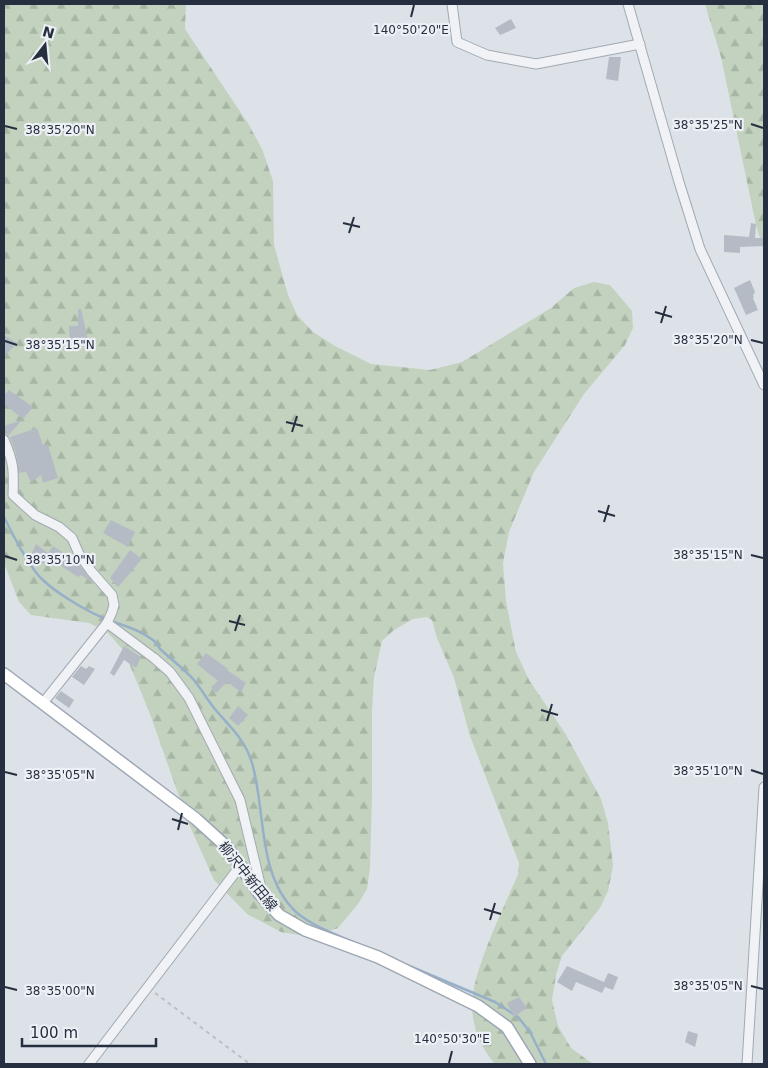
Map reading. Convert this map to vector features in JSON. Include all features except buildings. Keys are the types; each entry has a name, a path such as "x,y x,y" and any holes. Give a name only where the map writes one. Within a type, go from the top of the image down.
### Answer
{"main road":[{"name":"柳沢中新田線","path":"4,674 196,819 228,848 259,893 279,915 305,930 378,957 478,1006 507,1027 530,1064"}],"street":[{"path":"452,4 457,42 487,55 536,64 640,44"},
{"path":"628,4 700,249 764,385"},
{"path":"4,440 12,457 14,474 13,495 35,515 59,527 72,538 79,554 112,595 114,605 107,623 43,704"},
{"path":"107,623 170,672 189,698 240,800 261,888 259,893"},
{"path":"748,1064 764,787"},
{"path":"89,1064 241,865"}],"path":[{"path":"147,987 250,1064"}],"green space":[{"path":"4,4 186,4 185,29 249,125 262,149 273,181 274,245 288,295 297,315 313,332 335,346 371,364 430,370 462,362 551,308 574,288 594,282 610,285 632,311 633,328 625,345 584,394 534,472 509,532 503,563 506,601 516,652 529,680 565,733 601,799 608,823 613,866 608,891 600,908 562,956 556,975 552,1000 558,1026 571,1048 593,1064 495,1064 478,1037 472,1013 474,990 483,956 518,874 519,863 470,736 454,678 437,638 432,620 427,617 413,619 394,630 382,641 374,677 370,868 367,889 358,904 338,928 312,937 281,932 247,914 214,880 188,822 150,714 124,651 107,632 89,623 31,615 19,602 4,563"},
{"path":"705,4 764,4 764,251 756,225 721,57"}],"waterway":[{"path":"4,517 27,560 38,575 56,591 90,612 106,619"},
{"path":"111,621 152,639 160,649 194,680 214,708 236,733 249,754 252,763 269,861 283,897 296,912 309,921 353,942"},
{"path":"407,965 495,1002 518,1017 530,1032 546,1064"}]}
